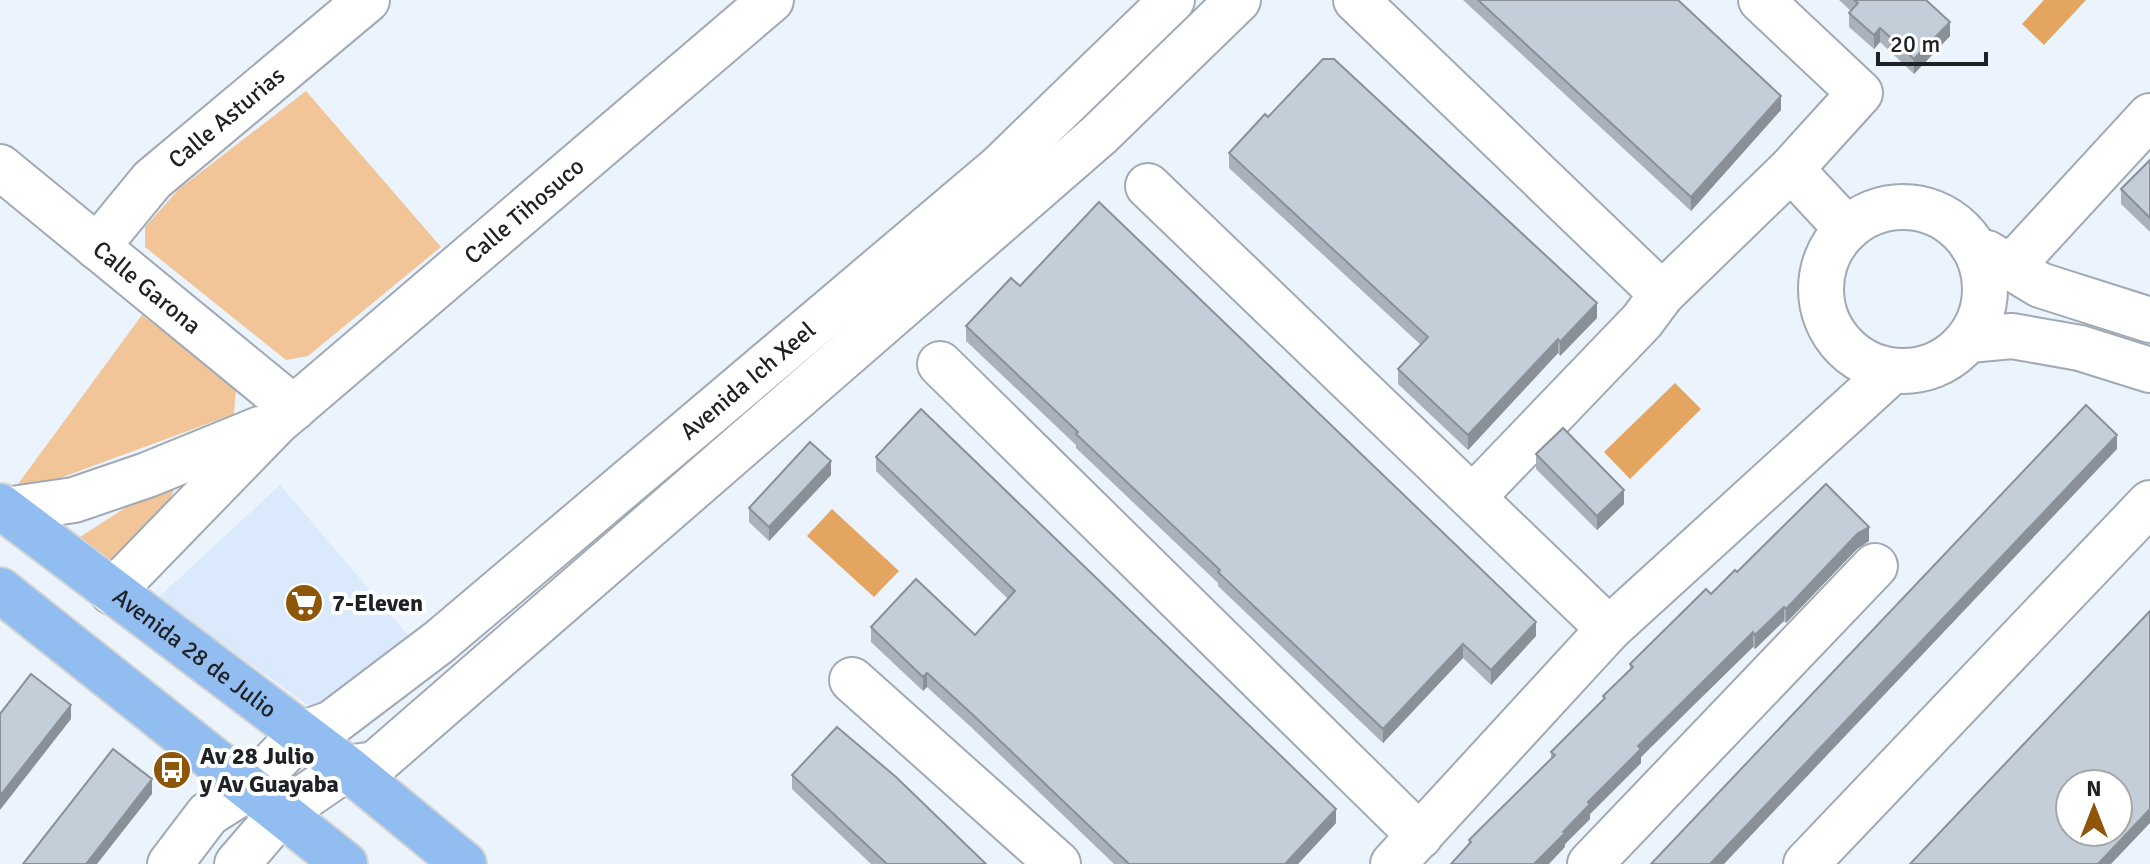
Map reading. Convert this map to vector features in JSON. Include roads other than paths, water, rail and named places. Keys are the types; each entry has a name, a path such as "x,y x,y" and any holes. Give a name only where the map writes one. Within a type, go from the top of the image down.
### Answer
{"main road":[{"name":"Avenida 28 de Julio","path":"3,508 301,734 361,766 464,864"},
{"path":"5,605 345,864"}],"street":[{"name":"Calle Asturias","path":"97,247 152,180 367,0"},
{"name":"Calle Tihosuco","path":"112,592 286,415 771,0"},
{"name":"Avenida Ich Xeel","path":"301,734 332,723 439,642 1000,167 1172,0"},
{"path":"170,864 208,814 265,801 361,766 1099,135 1238,0"},
{"path":"1356,0 1662,294"},
{"path":"1473,497 1642,321 1662,294 1791,169 1860,93 1761,0"},
{"path":"2010,268 2150,116"},
{"name":"Calle Garona","path":"0,167 97,247 286,415"},
{"path":"1791,169 1847,229"},
{"path":"1148,186 1609,629"},
{"path":"1973,244 1983,267 1986,292 1981,317 1969,340 1947,359 1921,370 1892,371 1865,363 1842,345 1826,321 1820,293 1823,264 1837,239 1858,219 1882,209 1908,206 1933,212 1955,224 1973,244 2040,285 2150,320"},
{"path":"1969,340 2012,336 2080,348 2150,370"},
{"path":"940,364 1406,850 1609,629 1892,371"},
{"name":"Calle Tihosuco","path":"3,508 74,500 147,475 286,415"},
{"path":"1806,864 2150,503"},
{"path":"1590,864 1875,566"},
{"path":"852,680 1058,864"},
{"path":"237,864 265,801 301,734"}],"place":[{"name":"7-Eleven","path":"304,603"},
{"name":"Av 28 Julio y Av Guayaba","path":"172,770"}]}
